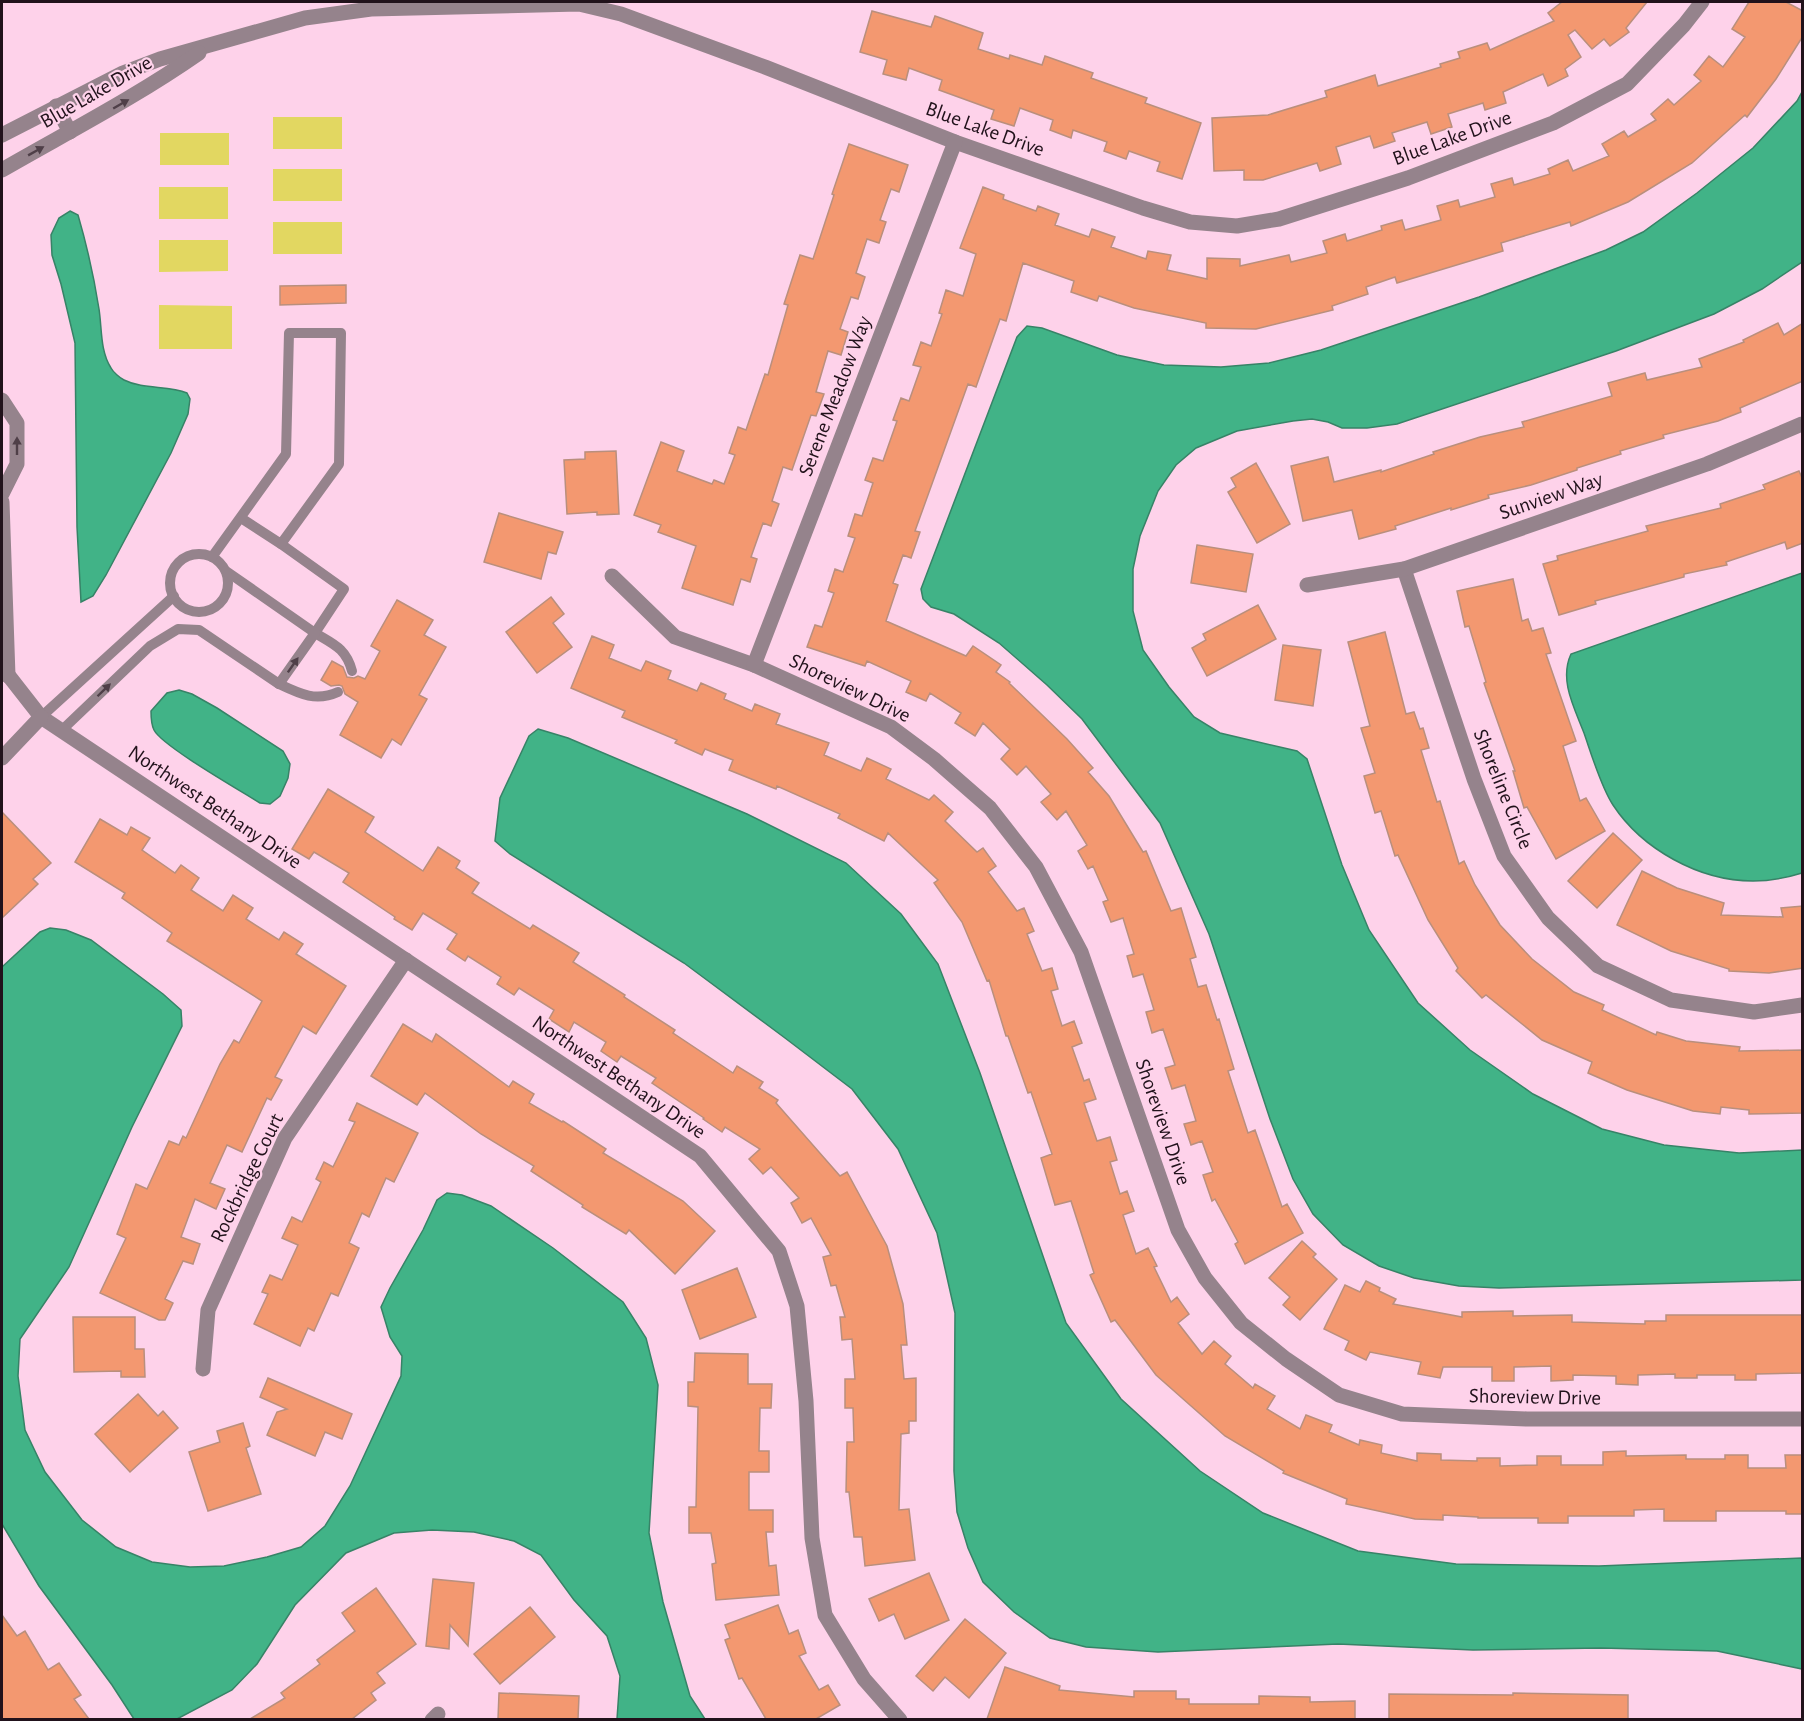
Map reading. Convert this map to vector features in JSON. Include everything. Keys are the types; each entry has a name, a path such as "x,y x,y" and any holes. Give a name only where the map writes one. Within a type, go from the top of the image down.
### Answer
{"street":[{"name":"Blue Lake Drive","path":"2,135 123,73 160,59 305,18 371,9 579,4 621,14 754,63 955,142 1143,208 1190,222 1237,226 1279,219 1408,178 1554,123 1627,84 1684,26 1702,2"},
{"name":"Blue Lake Drive","path":"2,170 150,86 208,46"},
{"path":"56,106 70,132"},
{"name":"Serene Meadow Way","path":"754,665 955,142"},
{"path":"2,400 17,423 17,433 16,464 2,494"},
{"name":"Sunview Way","path":"1307,585 1404,569 1707,464 1803,424"},
{"name":"Northwest Bethany Drive","path":"2,502 5,672 41,717 700,1156 779,1251 797,1306 806,1401 812,1538 825,1615 864,1679 900,1719"},
{"name":"Shoreline Circle","path":"1404,569 1474,779 1504,856 1548,918 1598,966 1671,1000 1754,1012 1803,1005"},
{"name":"Shoreview Drive","path":"612,576 675,637 754,665 891,727 934,759 990,808 1036,867 1082,952 1178,1230 1205,1278 1241,1323 1286,1359 1339,1395 1402,1414 1527,1419 1803,1419"},
{"path":"2,758 41,717"},
{"name":"Rockbridge Court","path":"203,1369 208,1310 285,1138 406,960"}],"lane":[{"path":"212,557 286,454 289,333 341,333 339,464 281,544"},
{"path":"241,518 344,589 279,684"},
{"path":"226,571 228,581 223,600 216,607 197,612 179,604 174,596 171,578 179,562 195,554 212,557 226,571 342,650 349,658 352,671"},
{"path":"41,717 174,596"},
{"path":"197,612 199,630"},
{"path":"62,730 150,646 178,629 199,630 279,684 298,693 316,698 327,697 338,692"}],"shaded area":[{"path":"1802,92 1802,262 1762,289 1714,314 1616,351 1397,424 1367,428 1342,428 1312,419 1237,431 1196,448 1176,465 1158,491 1140,536 1133,569 1133,611 1143,650 1194,717 1220,733 1297,751 1307,759 1342,865 1369,930 1418,1003 1470,1050 1533,1094 1602,1129 1664,1145 1739,1153 1802,1150 1802,1280 1499,1288 1459,1286 1414,1278 1379,1266 1343,1245 1313,1214 1293,1179 1270,1119 1209,934 1160,823 1082,719 999,643 954,614 931,607 923,599 921,589 1017,337 1027,326 1042,328 1117,355 1164,365 1221,367 1269,363 1321,350 1479,297 1606,250 1643,232 1753,148 1797,101"},
{"path":"273,117 342,117 342,149 273,149"},
{"path":"160,133 229,133 229,165 160,165"},
{"path":"273,169 342,169 342,201 273,201"},
{"path":"159,187 228,187 228,219 159,219"},
{"path":"70,211 78,215 93,273 103,347 112,370 124,380 132,383 180,391 187,393 190,399 188,414 171,453 106,575 93,596 81,602 77,527 75,343 52,255 51,235 59,218"},
{"path":"273,222 342,222 342,254 273,254"},
{"path":"159,240 228,240 228,271 159,272"},
{"path":"159,305 232,306 232,349 159,349"},
{"path":"1802,573 1802,873 1778,879 1753,881 1733,880 1693,869 1674,860 1640,835 1625,821 1609,798 1600,780 1569,694 1567,674 1571,654"},
{"path":"179,690 192,694 217,708 283,751 290,764 288,778 280,796 270,804 260,803 186,757 160,737 153,728 151,711 167,693"},
{"path":"538,729 568,738 747,814 846,863 901,914 938,964 980,1073 1066,1323 1121,1399 1200,1471 1263,1513 1358,1551 1456,1564 1599,1566 1802,1558 1802,1669 1717,1651 1601,1648 1473,1650 1338,1644 1158,1652 1086,1647 1050,1638 1014,1612 983,1582 968,1548 957,1512 954,1471 955,1313 937,1233 898,1149 852,1089 684,963 510,854 495,841 500,798 529,736"},
{"path":"50,928 66,930 91,940 181,1010 182,1026 132,1127 69,1267 20,1339 18,1376 25,1430 45,1472 82,1520 116,1547 152,1562 190,1567 224,1566 301,1547 325,1526 350,1486 401,1376 402,1356 390,1337 381,1307 437,1200 447,1193 462,1195 491,1206 553,1248 623,1302 646,1338 658,1385 649,1533 663,1602 690,1696 705,1719 617,1719 620,1676 607,1636 574,1600 541,1555 514,1541 474,1532 432,1530 394,1533 346,1553 295,1605 257,1664 232,1690 177,1719 134,1719 112,1685 39,1586 2,1524 2,967 40,932"}],"building":[{"path":"1562,2 1647,2 1626,28 1629,32 1610,46 1604,39 1592,49 1575,30 1568,35 1581,57 1565,69 1568,76 1548,86 1543,74 1503,92 1506,103 1485,110 1483,103 1448,114 1452,127 1431,134 1427,122 1392,133 1395,141 1374,148 1370,136 1336,147 1341,164 1320,171 1317,163 1263,180 1244,180 1244,170 1214,171 1212,118 1268,115 1327,97 1325,91 1375,75 1378,86 1441,67 1440,64 1460,58 1458,52 1487,43 1490,50 1554,21 1548,13"},
{"path":"1749,2 1786,2 1803,11 1803,36 1776,79 1747,117 1745,115 1692,163 1628,202 1571,226 1570,222 1501,243 1503,251 1397,283 1395,277 1366,287 1368,294 1332,306 1333,310 1256,329 1206,328 1206,323 1134,308 1099,296 1097,301 1071,292 1074,281 1023,263 1006,321 1000,319 976,387 968,384 915,531 920,532 911,558 903,555 893,583 898,585 886,621 966,656 973,646 1001,665 996,672 1010,682 1093,768 1088,772 1109,796 1143,852 1146,851 1171,911 1181,908 1196,957 1190,959 1198,987 1206,985 1217,1020 1219,1019 1234,1069 1228,1071 1248,1133 1255,1130 1282,1207 1287,1204 1303,1233 1245,1264 1235,1244 1238,1242 1215,1199 1212,1201 1203,1175 1213,1172 1202,1141 1191,1145 1184,1124 1196,1121 1185,1085 1172,1089 1165,1068 1175,1065 1163,1029 1152,1033 1146,1012 1154,1010 1143,974 1133,977 1127,956 1134,954 1123,918 1111,922 1103,902 1108,900 1093,866 1088,869 1078,851 1087,845 1066,811 1057,820 1041,802 1051,794 1026,766 1017,775 1001,759 1010,749 983,723 975,736 955,723 961,713 930,693 926,701 906,692 911,681 867,661 865,666 807,647 815,625 822,627 834,593 828,591 835,569 843,572 855,538 848,536 855,514 862,516 873,483 865,480 873,458 883,461 897,421 893,420 901,398 909,401 921,367 913,365 921,342 931,346 942,314 939,313 946,290 963,296 976,254 960,248 983,187 1004,195 1003,199 1036,211 1038,206 1059,214 1055,225 1089,237 1092,229 1115,237 1111,247 1146,259 1148,251 1171,255 1167,270 1207,279 1207,258 1240,259 1240,266 1289,255 1291,262 1327,253 1323,241 1345,234 1347,241 1382,230 1381,226 1402,220 1405,230 1441,220 1437,206 1458,200 1460,207 1495,197 1491,184 1512,178 1514,185 1550,174 1548,169 1568,160 1573,171 1609,156 1602,144 1624,131 1628,137 1656,120 1651,114 1668,99 1674,105 1701,81 1694,75 1709,56 1723,67 1745,37 1732,29"},
{"path":"872,11 931,27 935,16 983,33 978,49 1009,59 1010,55 1042,65 1045,56 1093,73 1091,78 1147,98 1145,103 1201,123 1182,179 1157,171 1160,162 1129,151 1126,159 1104,151 1107,142 1073,130 1071,138 1050,130 1053,120 1020,108 1014,126 991,119 994,110 939,90 942,80 909,68 906,80 883,74 887,60 860,52"},
{"path":"849,144 908,165 899,192 891,189 880,220 886,222 879,243 867,239 856,273 865,277 858,299 851,297 840,329 848,332 841,355 828,351 816,392 824,394 816,416 811,415 792,470 783,467 772,501 779,504 771,526 763,523 751,557 757,559 750,582 741,579 733,605 682,588 696,546 658,532 661,525 634,515 661,442 684,451 677,471 712,484 714,480 724,484 735,455 729,453 738,427 746,430 765,374 768,375 788,305 784,304 800,255 813,259"},
{"path":"346,285 346,303 280,305 280,286"},
{"path":"1778,323 1784,335 1803,323 1803,381 1740,408 1741,412 1718,421 1663,435 1664,438 1620,451 1621,454 1577,468 1577,470 1531,485 1488,495 1489,498 1451,510 1451,508 1395,526 1396,529 1359,539 1352,510 1303,521 1291,466 1328,457 1334,482 1381,470 1381,472 1480,437 1524,427 1522,422 1612,396 1608,383 1645,373 1647,380 1702,367 1699,359 1744,342 1743,340"},
{"path":"616,451 619,514 597,515 597,512 567,514 564,460 585,459 585,452"},
{"path":"1256,463 1290,524 1257,543 1228,492 1236,487 1231,478"},
{"path":"1799,471 1803,480 1803,543 1787,549 1785,542 1726,562 1727,565 1684,574 1684,577 1595,601 1596,604 1559,615 1543,564 1558,560 1557,556 1648,531 1646,526 1721,508 1720,504 1765,489 1763,485"},
{"path":"499,513 563,532 556,554 548,552 541,579 484,562"},
{"path":"1197,545 1253,554 1246,592 1191,583"},
{"path":"1513,579 1522,621 1528,619 1532,631 1543,628 1551,653 1546,654 1576,741 1563,746 1580,801 1586,798 1605,831 1556,859 1527,807 1524,808 1513,771 1515,771 1484,683 1486,682 1469,626 1465,627 1457,591"},
{"path":"551,597 564,614 553,623 572,647 537,673 506,632"},
{"path":"397,600 433,620 424,635 446,647 419,695 427,699 401,745 392,739 381,758 340,735 358,702 345,694 342,686 331,686 321,680 332,661 343,667 347,677 358,676 365,679 380,651 371,646"},
{"path":"1258,605 1276,639 1207,676 1192,648 1206,640 1203,634"},
{"path":"1385,632 1406,714 1414,712 1420,729 1423,728 1429,748 1421,750 1437,802 1440,801 1459,864 1464,861 1475,885 1500,925 1532,959 1574,992 1604,1005 1602,1010 1656,1035 1657,1032 1686,1041 1740,1047 1739,1051 1803,1050 1803,1113 1749,1114 1749,1110 1721,1107 1720,1114 1693,1111 1627,1090 1588,1073 1592,1062 1542,1040 1486,995 1482,998 1456,971 1458,968 1428,920 1398,855 1395,856 1381,811 1375,813 1364,776 1375,773 1361,728 1370,726 1348,642"},
{"path":"592,636 614,645 609,658 641,671 646,661 671,671 668,679 697,691 701,683 726,694 724,699 752,711 755,704 780,714 776,724 829,743 824,755 861,771 867,758 891,769 886,779 929,800 934,795 953,812 945,821 977,852 983,848 996,866 988,872 1017,911 1024,908 1034,931 1027,934 1042,971 1052,968 1058,989 1051,991 1062,1026 1074,1021 1082,1043 1072,1047 1084,1081 1089,1079 1096,1099 1084,1103 1097,1141 1110,1137 1117,1160 1110,1162 1120,1194 1127,1191 1134,1211 1123,1215 1136,1254 1148,1248 1157,1266 1154,1267 1171,1302 1177,1297 1189,1314 1178,1323 1202,1354 1214,1341 1231,1356 1225,1364 1253,1388 1255,1384 1275,1396 1267,1409 1300,1429 1306,1415 1332,1425 1329,1432 1359,1445 1360,1440 1382,1445 1381,1453 1417,1461 1417,1453 1441,1454 1441,1460 1477,1461 1477,1458 1500,1458 1500,1466 1537,1465 1537,1456 1561,1456 1561,1465 1603,1465 1603,1452 1626,1451 1626,1456 1686,1455 1686,1459 1725,1459 1725,1455 1748,1455 1748,1468 1786,1468 1785,1455 1803,1455 1803,1514 1786,1514 1786,1511 1716,1511 1716,1521 1664,1521 1664,1509 1634,1510 1634,1516 1568,1516 1568,1523 1538,1523 1538,1518 1478,1518 1443,1515 1443,1520 1415,1519 1346,1504 1347,1499 1283,1473 1284,1471 1225,1436 1156,1375 1115,1320 1111,1322 1090,1275 1094,1273 1071,1201 1055,1205 1041,1158 1052,1154 1031,1092 1028,1093 1008,1036 1006,1036 989,980 987,981 962,922 934,883 938,880 888,833 884,841 838,818 840,814 777,786 776,789 729,770 733,760 705,749 702,755 675,743 677,740 622,717 625,711 571,688"},
{"path":"1283,645 1321,650 1313,706 1275,700"},
{"path":"328,789 374,817 365,832 423,871 438,847 460,861 456,868 479,883 472,893 530,929 533,925 579,953 573,962 625,995 624,997 675,1030 673,1033 733,1073 737,1066 763,1082 759,1088 778,1100 776,1103 840,1176 847,1172 887,1246 903,1304 907,1345 901,1345 904,1379 916,1378 916,1421 909,1421 909,1433 901,1434 899,1510 909,1509 915,1560 865,1566 862,1537 854,1537 849,1492 846,1492 847,1442 854,1442 853,1408 845,1408 845,1379 855,1379 852,1339 842,1340 840,1317 845,1317 836,1285 831,1286 823,1257 831,1255 811,1218 802,1223 791,1203 799,1198 771,1167 763,1174 749,1159 760,1149 725,1127 722,1132 652,1083 656,1078 621,1056 617,1062 601,1051 606,1042 574,1022 569,1032 549,1019 554,1010 519,988 514,995 497,984 501,977 468,956 465,961 447,949 457,934 423,913 412,930 343,882 349,873 314,852 309,859 292,849"},
{"path":"2,812 51,863 33,879 38,884 2,918"},
{"path":"100,819 127,835 131,827 150,838 142,850 175,873 181,865 199,878 191,890 223,911 233,895 253,908 246,919 279,940 284,932 303,944 296,954 346,986 316,1034 303,1026 275,1077 282,1080 271,1100 267,1098 242,1152 227,1145 210,1183 225,1189 216,1209 195,1199 181,1237 200,1244 193,1264 183,1261 165,1299 173,1303 165,1320 159,1320 100,1293 126,1238 117,1234 136,1184 147,1189 169,1141 179,1145 183,1136 186,1138 220,1064 234,1040 239,1043 262,1001 167,941 172,933 122,898 125,893 75,862"},
{"path":"1613,833 1642,860 1597,908 1568,881"},
{"path":"1642,871 1677,888 1724,903 1721,915 1783,917 1781,908 1803,906 1803,968 1769,973 1729,971 1729,969 1671,951 1617,925"},
{"path":"403,1024 432,1042 436,1034 509,1087 513,1081 534,1094 529,1103 563,1121 606,1149 603,1153 683,1201 715,1231 675,1274 629,1230 626,1234 582,1207 583,1205 531,1171 534,1166 481,1134 425,1093 417,1105 371,1076"},
{"path":"357,1103 418,1133 394,1182 386,1178 369,1217 362,1213 349,1243 359,1248 338,1296 331,1293 314,1331 308,1328 300,1346 254,1324 268,1294 262,1292 270,1275 282,1280 298,1245 282,1238 292,1217 302,1222 321,1182 316,1179 324,1162 333,1167 355,1122 349,1120"},
{"path":"1302,1241 1316,1254 1313,1257 1337,1279 1300,1320 1283,1305 1290,1297 1269,1278"},
{"path":"737,1268 756,1317 700,1339 682,1290"},
{"path":"1366,1281 1380,1288 1379,1291 1396,1299 1393,1304 1462,1317 1462,1312 1513,1311 1513,1316 1572,1315 1572,1322 1645,1324 1645,1321 1666,1321 1666,1315 1803,1315 1803,1373 1756,1374 1756,1380 1735,1380 1735,1375 1697,1375 1697,1378 1675,1378 1675,1374 1638,1375 1638,1385 1616,1384 1616,1376 1573,1375 1573,1380 1551,1381 1551,1366 1514,1367 1514,1381 1492,1381 1492,1367 1443,1367 1440,1378 1418,1374 1421,1362 1370,1352 1366,1360 1345,1350 1349,1341 1324,1329 1345,1285 1360,1292"},
{"path":"73,1317 135,1317 135,1349 144,1349 145,1377 121,1377 121,1371 74,1372"},
{"path":"695,1353 748,1354 748,1384 772,1384 771,1408 760,1408 759,1451 769,1451 769,1472 749,1472 749,1510 773,1510 773,1532 766,1532 769,1566 776,1565 779,1595 716,1600 712,1564 716,1563 711,1533 689,1533 689,1507 696,1507 698,1407 688,1406 688,1382 694,1382"},
{"path":"268,1378 352,1414 342,1439 325,1432 315,1456 267,1435 277,1412 287,1409 260,1397"},
{"path":"138,1394 158,1416 163,1411 178,1428 130,1472 95,1434"},
{"path":"243,1423 250,1446 246,1448 261,1494 208,1511 189,1452 220,1442 217,1431"},
{"path":"929,1573 949,1620 905,1639 894,1614 879,1621 869,1599"},
{"path":"433,1579 474,1583 468,1646 450,1625 449,1649 426,1646"},
{"path":"376,1588 416,1644 377,1673 385,1683 371,1693 376,1700 352,1719 250,1719 285,1698 281,1693 320,1664 317,1660 355,1631 342,1613"},
{"path":"778,1605 789,1634 798,1630 806,1653 799,1656 819,1690 828,1685 840,1705 816,1719 766,1719 742,1678 739,1679 725,1640 730,1638 725,1625"},
{"path":"530,1607 555,1637 500,1684 474,1654"},
{"path":"2,1615 17,1636 25,1631 48,1670 59,1663 81,1695 74,1699 89,1719 2,1719"},
{"path":"965,1619 1006,1653 969,1698 945,1677 933,1691 916,1676"},
{"path":"1005,1667 1060,1686 1059,1690 1134,1697 1134,1691 1176,1691 1176,1699 1189,1699 1189,1704 1259,1704 1259,1696 1310,1697 1310,1702 1355,1701 1355,1719 987,1719"},
{"path":"499,1693 579,1696 578,1719 498,1719"},
{"path":"1513,1693 1628,1695 1628,1719 1389,1719 1389,1694 1513,1695"}]}
